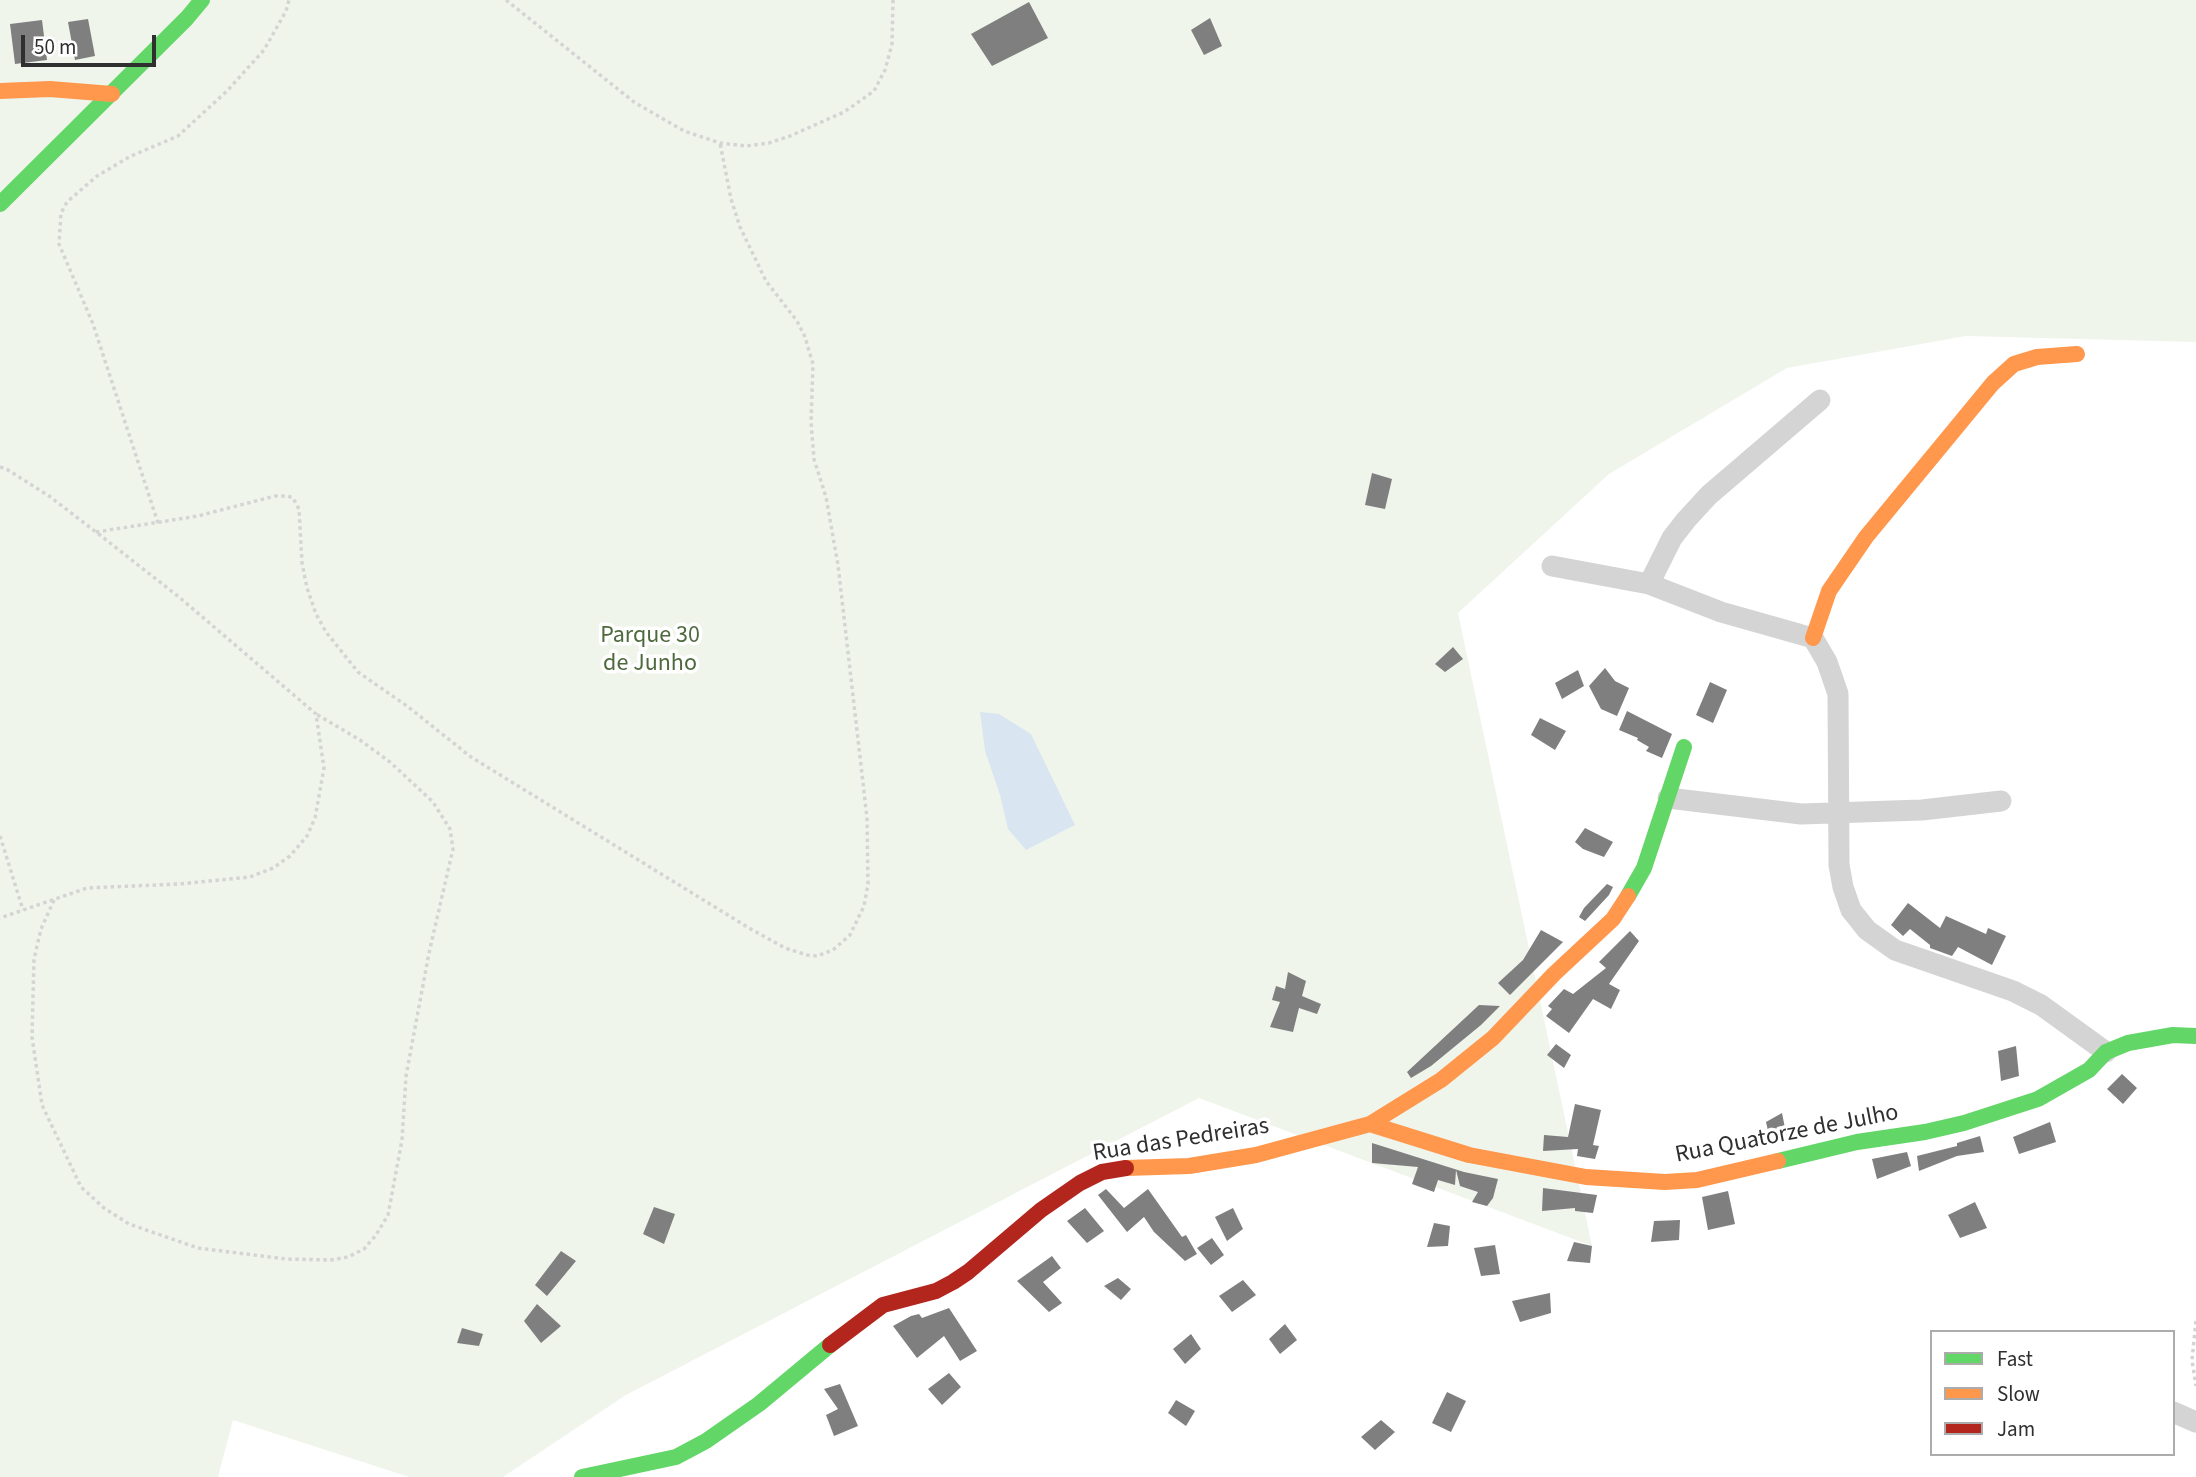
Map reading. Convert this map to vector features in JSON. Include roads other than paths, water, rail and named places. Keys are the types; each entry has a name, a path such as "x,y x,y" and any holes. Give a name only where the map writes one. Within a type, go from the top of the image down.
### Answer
{"street":[{"path":"0,204 202,0"},
{"path":"0,91 50,89 112,93"},
{"path":"1813,638 1829,591 1866,537 1993,383 2014,364 2037,357 2077,354"},
{"path":"1649,584 1672,538 1709,495 1820,400"},
{"path":"1552,566 1649,584 1721,612 1813,638 1827,662 1838,694 1839,865 1851,910 1867,930 1895,950 2013,992 2041,1005 2106,1052"},
{"name":"Rua das Pedreiras","path":"582,1477 676,1457 706,1441 759,1404 868,1315 883,1305 936,1291 953,1282 1041,1210 1080,1183 1102,1172 1132,1167 1189,1166 1256,1156 1370,1124 1469,1059 1613,919 1644,868 1684,747"},
{"path":"1668,798 1801,814 1837,815 1922,810 2001,801"},
{"name":"Rua Quatorze de Julho","path":"1370,1124 1469,1155 1530,1168 1599,1178 1697,1180 1857,1142 1925,1132 2002,1112 2038,1099 2068,1083 2089,1070 2106,1052 2147,1038 2173,1035 2196,1037"},
{"path":"2175,1413 2196,1422"}],"park label":[{"name":"Parque 30 de Junho","path":"650,651"}]}
